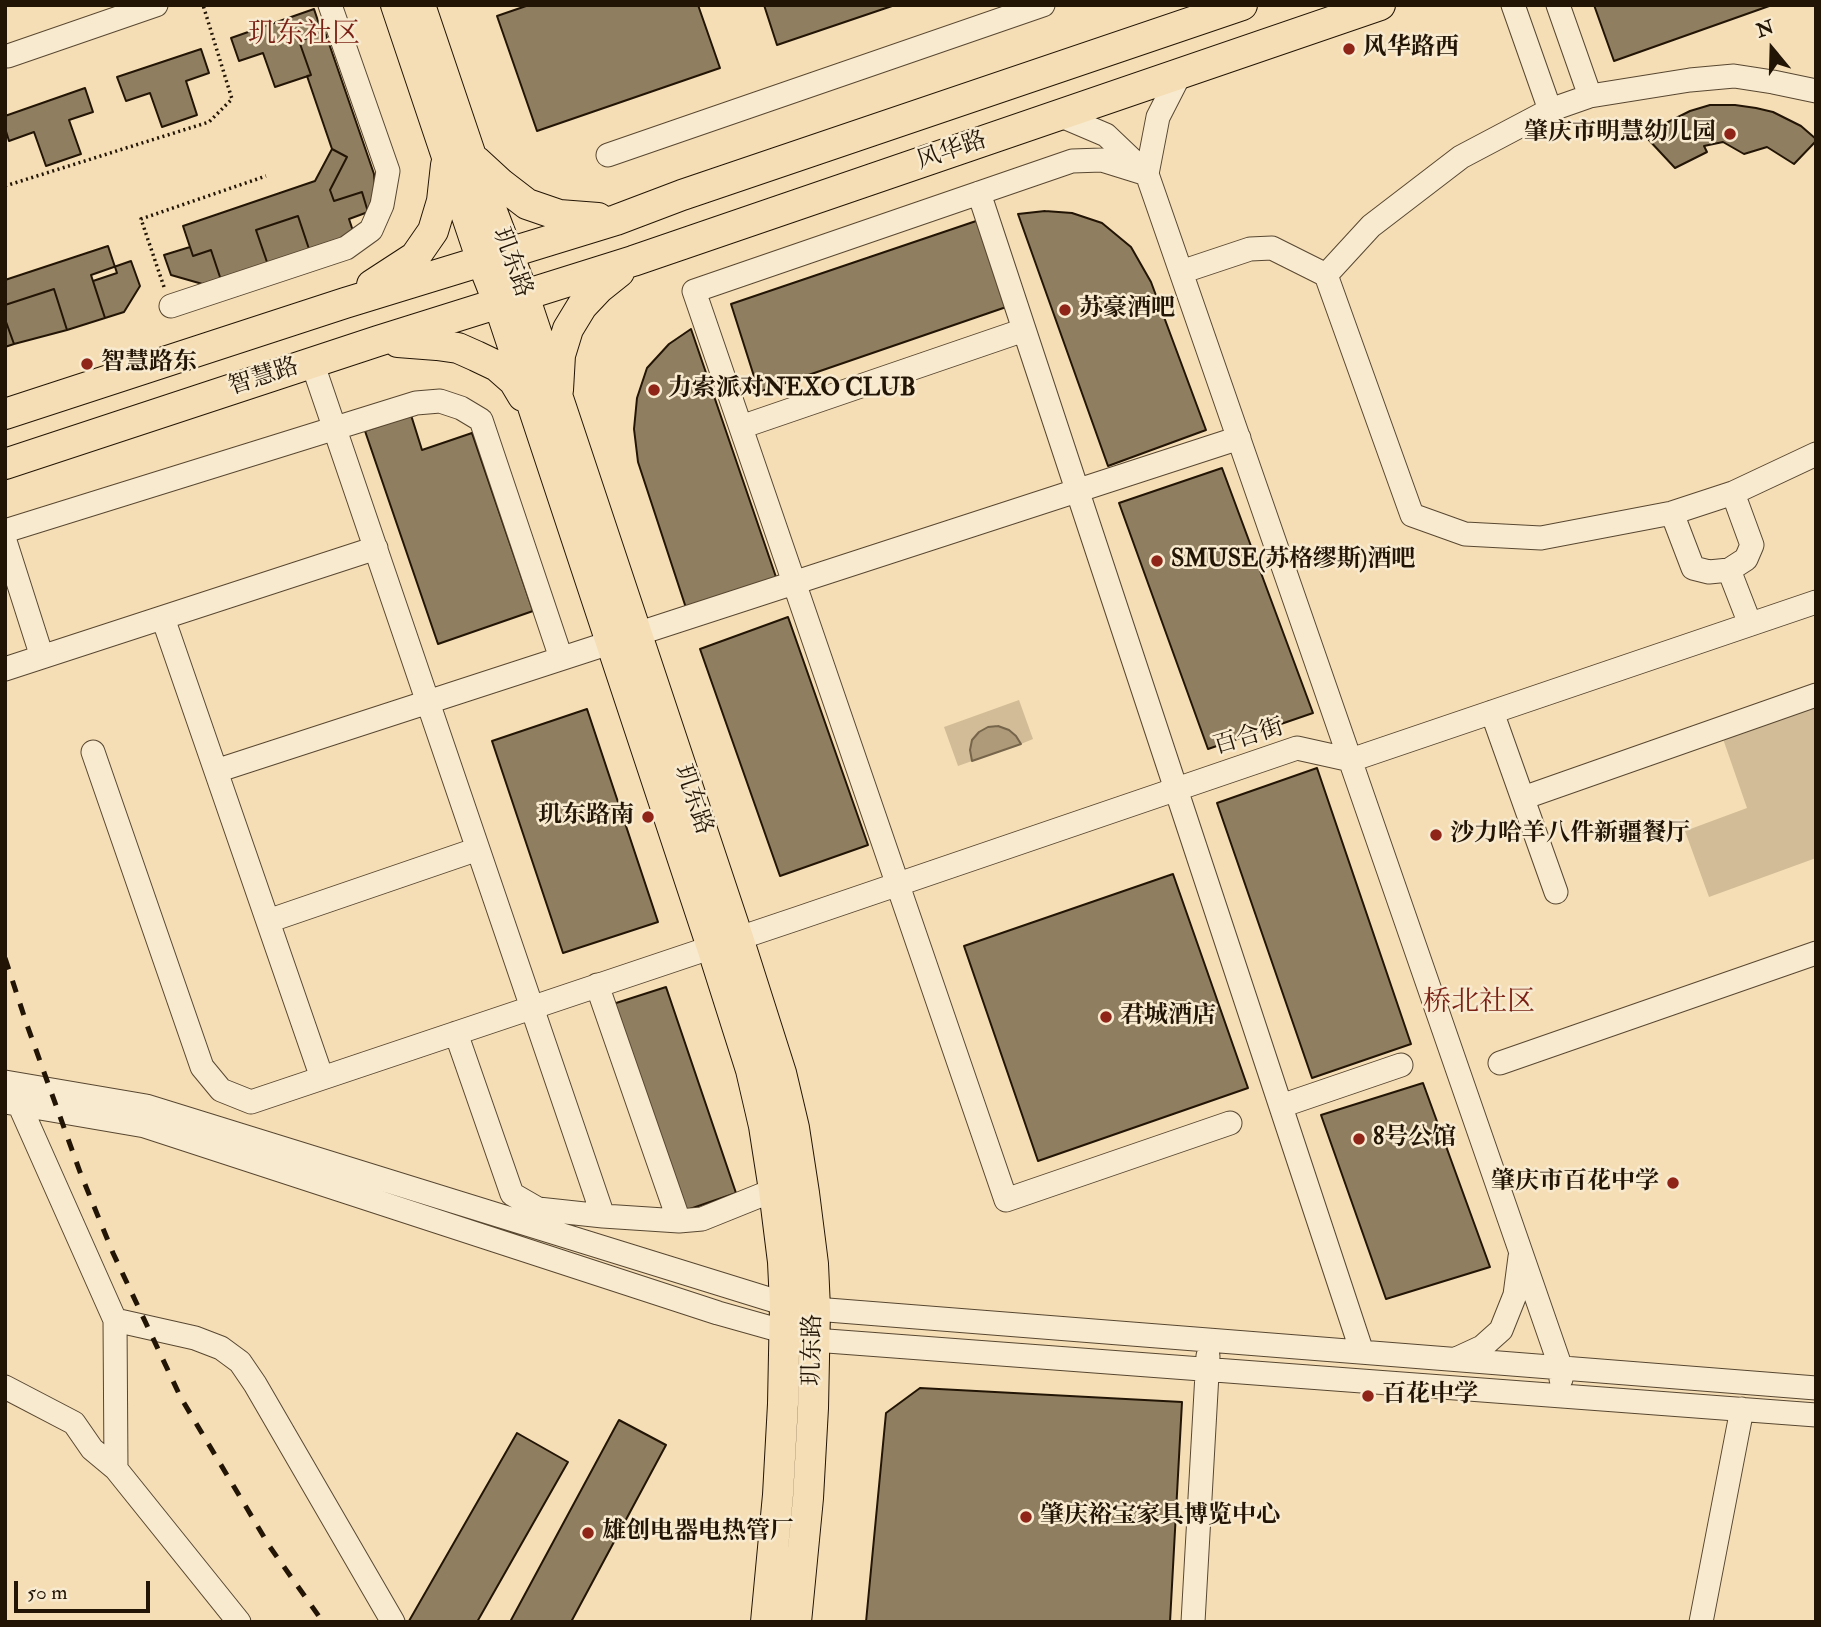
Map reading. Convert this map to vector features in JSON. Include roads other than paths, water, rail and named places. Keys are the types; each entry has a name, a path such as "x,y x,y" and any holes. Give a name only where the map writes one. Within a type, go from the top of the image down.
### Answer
{"main road":[{"name":"玑东路","path":"396,5 459,157 511,300 725,942 781,1073 794,1128 804,1193 813,1264 815,1309 809,1485 796,1622"},
{"name":"玑东路","path":"420,5 459,157"},
{"name":"风华路","path":"495,257 616,220 682,195 1242,5"},
{"name":"风华路","path":"511,300 698,240 1380,5"},
{"path":"345,303 415,257 433,231 459,157 527,204 559,215 616,220"},
{"path":"682,195 698,240"},
{"name":"智慧路","path":"5,414 495,257"},
{"path":"377,341 458,348 497,366 548,410 568,329 582,306 599,288 634,261"},
{"name":"智慧路","path":"5,464 377,341 511,300"},
{"name":"玑东路","path":"725,942 764,1126 783,1262 783,1405 766,1622"}],"street":[{"path":"8,56 156,5"},
{"path":"170,306 346,248 371,230 382,205 388,171 330,5"},
{"path":"608,155 1042,5"},
{"path":"1513,5 1549,110"},
{"path":"1558,5 1590,96"},
{"path":"1147,174 1158,117 1180,74"},
{"path":"1326,275 1371,226 1461,157 1549,110 1590,96 1734,76 1816,91"},
{"path":"1059,115 1106,135 1147,174 1561,1368 1559,1396"},
{"path":"1147,174 1102,160 1072,161 694,290 1006,1200 1230,1124"},
{"path":"979,192 1362,1352"},
{"path":"1181,272 1250,249 1272,248 1326,275 1412,515 1465,534 1541,538 1672,513 1733,493 1816,454"},
{"path":"741,428 1024,330"},
{"path":"313,362 603,1216"},
{"path":"5,531 416,403 440,401 461,408 481,420 561,658"},
{"path":"216,771 1239,438"},
{"path":"1672,513 1693,568 1709,572 1730,570 1746,559 1752,545 1733,493"},
{"path":"5,541 42,657"},
{"path":"5,669 376,548"},
{"path":"1730,570 1750,624"},
{"path":"1351,760 1816,602"},
{"path":"163,618 322,1078"},
{"path":"1523,798 1816,695"},
{"path":"1492,712 1556,892"},
{"name":"百合街","path":"93,752 202,1067 221,1090 251,1102 1297,748 1351,760"},
{"path":"268,921 478,849"},
{"path":"1500,1063 1816,953"},
{"path":"597,985 679,1221"},
{"path":"456,1033 512,1194 538,1209 679,1221 702,1219 774,1190"},
{"path":"1281,1106 1401,1065"},
{"path":"9,1089 146,1106 785,1318 814,1340 1816,1415"},
{"path":"9,1089 115,1321 116,1469"},
{"path":"1456,1359 1482,1347 1501,1330 1515,1295 1521,1251"},
{"path":"785,1318 815,1309 1816,1388"},
{"path":"115,1321 195,1338 221,1348 240,1362 393,1622"},
{"path":"1193,1622 1208,1340"},
{"path":"5,1387 74,1423 92,1449 116,1469 239,1622"},
{"path":"1700,1622 1742,1409"}],"railway":[{"path":"5,958 80,1172 113,1253 181,1398 270,1547 323,1622"}],"place":[{"name":"风华路西","path":"1349,49"},
{"name":"肇庆市明慧幼儿园","path":"1730,134"},
{"name":"苏豪酒吧","path":"1065,310"},
{"name":"智慧路东","path":"87,364"},
{"name":"力索派对NEXO CLUB","path":"654,390"},
{"name":"SMUSE(苏格缪斯)酒吧","path":"1157,561"},
{"name":"玑东路南","path":"648,817"},
{"name":"沙力哈羊八件新疆餐厅","path":"1436,835"},
{"name":"君城酒店","path":"1106,1017"},
{"name":"8号公馆","path":"1359,1139"},
{"name":"肇庆市百花中学","path":"1673,1183"},
{"name":"百花中学","path":"1368,1396"},
{"name":"肇庆裕宝家具博览中心","path":"1026,1517"},
{"name":"雄创电器电热管厂","path":"588,1533"}],"district":[{"name":"玑东社区","path":"304,36"},
{"name":"桥北社区","path":"1479,1004"}]}
